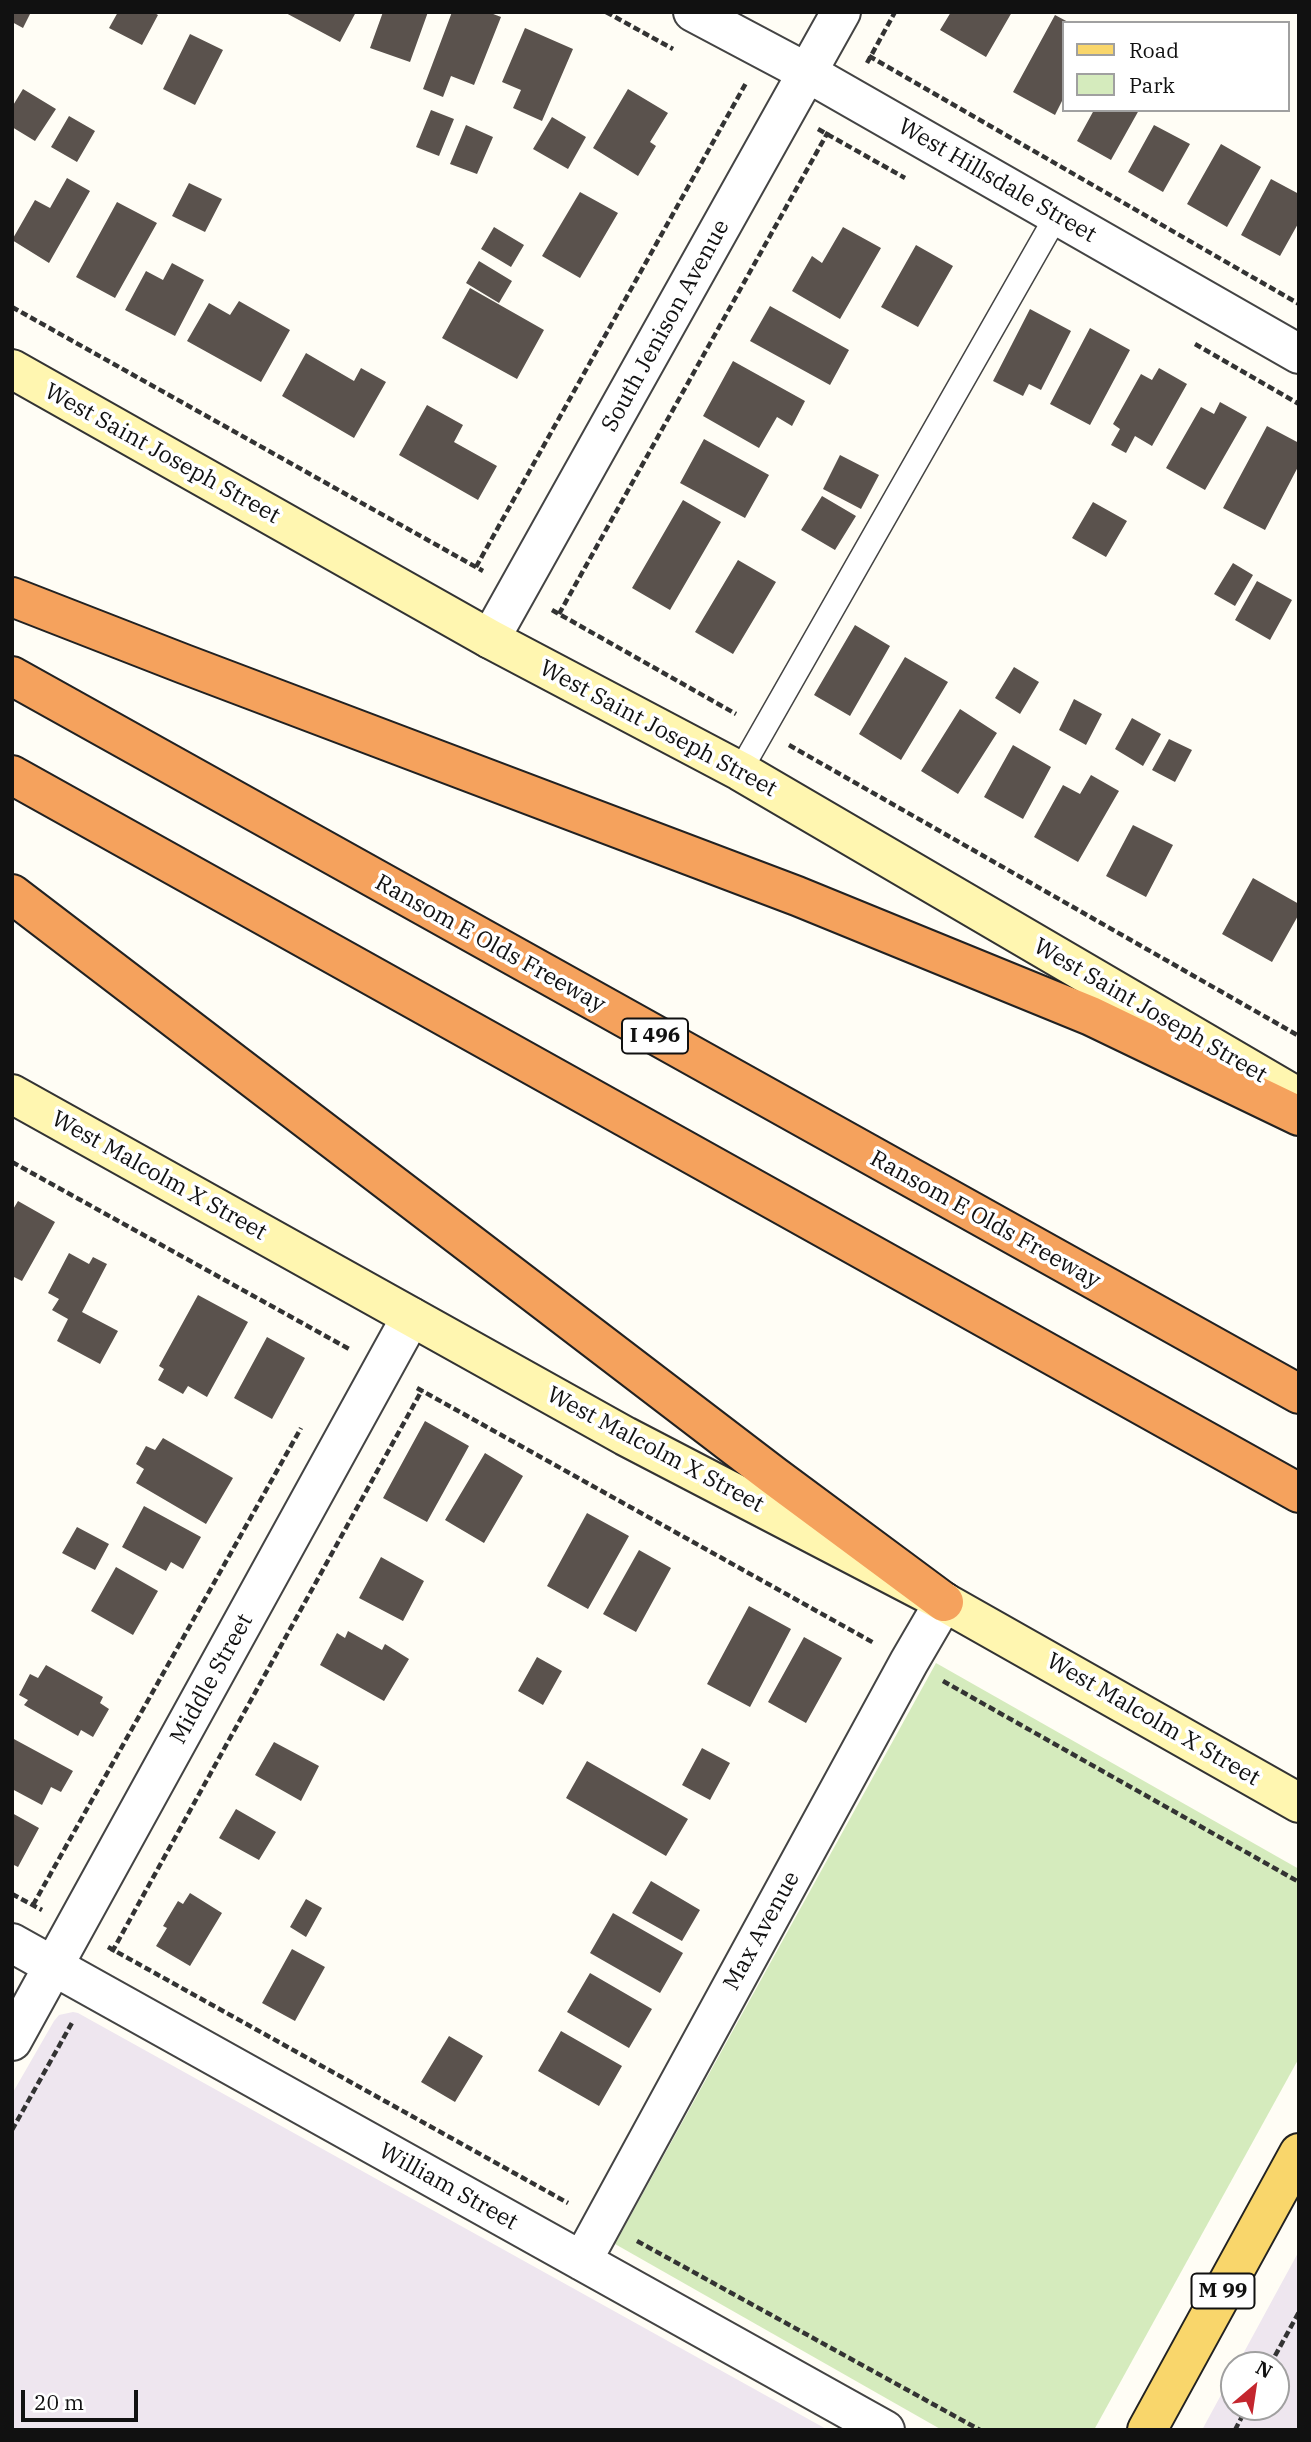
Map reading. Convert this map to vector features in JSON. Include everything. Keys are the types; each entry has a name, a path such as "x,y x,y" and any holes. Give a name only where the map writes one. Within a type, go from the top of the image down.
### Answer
{"highway":[{"path":"12,597 809,901 1091,1016 1299,1116"},
{"name":"Ransom E Olds Freeway","path":"12,676 1299,1394"},
{"path":"12,775 1299,1493"},
{"path":"12,894 763,1468 944,1602"}],"main road":[{"name":"West Saint Joseph Street","path":"12,369 490,639 740,771 1299,1098"},
{"name":"West Malcolm X Street","path":"12,1094 625,1436 944,1602 1299,1803"},
{"name":"M 99","path":"1147,2430 1299,2153"}],"street":[{"name":"West Hillsdale Street","path":"693,12 808,73 1299,354"},
{"name":"South Jenison Avenue","path":"490,639 835,23"},
{"name":"Middle Street","path":"12,2041 411,1317"},
{"name":"Max Avenue","path":"582,2261 944,1602"},
{"name":"William Street","path":"20,1929 54,1966 885,2430"}],"lane":[{"path":"740,771 1057,215"}],"path":[{"path":"606,12 675,50"},
{"path":"559,614 895,12"},
{"path":"835,23 870,57 1299,304"},
{"path":"476,567 764,50"},
{"path":"732,81 909,180"},
{"path":"12,307 764,730 1299,1036"},
{"path":"1191,341 1299,404"},
{"path":"12,1162 1299,1882"},
{"path":"12,2130 422,1391"},
{"path":"20,1929 305,1420"},
{"path":"12,1894 980,2430"},
{"path":"1278,2351 1299,2312"}],"shaded area":[{"path":"73,2012 828,2430 12,2430 12,2094 54,2021 59,2015"},
{"path":"1299,2251 1299,2430 1202,2430 1220,2397 1220,2421 1290,2421 1290,2351 1245,2351"}],"green space":[{"path":"936,1663 1299,1869 1299,2058 1094,2430 942,2430 615,2244"}],"building":[{"path":"12,12 31,12 23,28 12,22"},
{"path":"118,12 153,12 158,15 142,45 109,28"},
{"path":"284,12 356,12 340,42"},
{"path":"383,12 428,12 410,62 370,48"},
{"path":"452,12 488,12 501,17 474,85 451,76 443,97 423,89"},
{"path":"951,12 1012,12 986,57 940,30"},
{"path":"1055,15 1066,21 1062,21 1062,101 1055,115 1013,92"},
{"path":"525,28 573,49 542,121 513,108 521,90 502,82"},
{"path":"190,34 223,50 195,105 163,89"},
{"path":"23,89 56,109 35,141 12,127 12,107"},
{"path":"628,89 668,113 650,142 656,146 638,176 593,148"},
{"path":"431,110 454,119 439,156 416,147"},
{"path":"1093,112 1138,112 1111,160 1077,141"},
{"path":"69,116 95,131 77,162 51,147"},
{"path":"552,117 586,137 568,169 533,149"},
{"path":"466,125 493,137 477,174 450,164"},
{"path":"1154,125 1190,144 1163,192 1128,172"},
{"path":"1221,144 1261,167 1227,227 1187,204"},
{"path":"67,178 90,191 49,263 12,240 35,200 50,208"},
{"path":"1271,179 1299,194 1299,222 1280,256 1241,235"},
{"path":"189,183 222,199 205,232 172,216"},
{"path":"580,192 618,213 580,278 542,256"},
{"path":"117,202 157,223 115,298 76,277"},
{"path":"494,227 524,245 511,267 481,249"},
{"path":"843,227 881,248 840,319 792,291 812,256 822,263"},
{"path":"916,245 953,266 918,327 881,307"},
{"path":"479,261 512,281 499,303 466,283"},
{"path":"172,263 204,280 175,336 125,310 146,271 163,280"},
{"path":"470,288 544,330 517,379 442,338"},
{"path":"239,301 290,330 261,382 187,341 209,303 230,315"},
{"path":"770,306 849,350 830,385 750,341"},
{"path":"1030,309 1071,331 1041,390 1029,384 1023,396 993,381"},
{"path":"1090,328 1130,350 1090,425 1050,404"},
{"path":"306,353 354,381 361,368 386,382 354,438 282,396"},
{"path":"733,361 805,401 792,426 777,417 759,448 703,416"},
{"path":"1159,368 1187,384 1152,446 1135,436 1126,453 1111,445 1120,429 1113,424 1141,374 1152,380"},
{"path":"1220,402 1247,417 1205,490 1166,468 1201,407 1214,414"},
{"path":"427,405 463,425 454,442 497,466 478,500 399,455"},
{"path":"1267,426 1299,443 1299,465 1265,530 1223,508"},
{"path":"704,439 769,475 745,518 680,483"},
{"path":"840,455 879,475 861,509 823,489"},
{"path":"822,496 856,516 835,550 801,530"},
{"path":"683,500 721,522 670,610 632,588"},
{"path":"1093,502 1127,521 1106,557 1072,538"},
{"path":"738,560 776,582 733,654 695,632"},
{"path":"1233,563 1253,575 1235,606 1214,594"},
{"path":"1257,581 1292,600 1270,640 1235,620"},
{"path":"855,625 890,646 850,716 814,695"},
{"path":"905,657 948,682 901,760 859,734"},
{"path":"1014,667 1039,682 1020,714 995,698"},
{"path":"1074,699 1102,714 1086,745 1059,730"},
{"path":"960,709 997,733 958,794 921,771"},
{"path":"1132,718 1161,734 1143,766 1115,749"},
{"path":"1169,739 1192,750 1175,782 1152,770"},
{"path":"1013,745 1051,767 1023,819 984,797"},
{"path":"1091,775 1119,791 1078,862 1034,837 1063,785 1080,794"},
{"path":"1133,825 1173,845 1146,897 1106,876"},
{"path":"1253,878 1299,904 1299,914 1272,962 1222,934"},
{"path":"18,1201 55,1222 22,1281 12,1276 12,1211"},
{"path":"69,1253 89,1264 93,1257 107,1264 82,1312 118,1331 100,1364 57,1341 68,1319 52,1310 59,1299 48,1293"},
{"path":"198,1295 248,1322 207,1397 188,1386 183,1394 158,1380 164,1369 159,1366"},
{"path":"267,1337 305,1358 272,1419 234,1398"},
{"path":"425,1421 469,1446 427,1522 383,1498"},
{"path":"163,1438 233,1478 206,1524 136,1483 144,1469 136,1464 146,1446 155,1450"},
{"path":"485,1453 523,1476 484,1543 445,1520"},
{"path":"144,1506 201,1537 183,1569 171,1562 166,1571 122,1547"},
{"path":"587,1513 629,1536 588,1609 547,1586"},
{"path":"77,1527 109,1544 95,1570 62,1553"},
{"path":"639,1550 671,1568 636,1632 603,1614"},
{"path":"381,1557 424,1581 403,1621 359,1598"},
{"path":"116,1567 158,1591 133,1635 91,1611"},
{"path":"749,1606 791,1629 750,1707 707,1684"},
{"path":"348,1631 382,1650 385,1644 409,1659 384,1701 320,1665 337,1633 345,1638"},
{"path":"804,1637 842,1658 806,1723 768,1702"},
{"path":"537,1657 562,1671 543,1705 518,1691"},
{"path":"46,1665 103,1697 100,1703 109,1709 93,1737 81,1730 78,1736 24,1705 28,1700 19,1695 30,1674 38,1678"},
{"path":"12,1738 73,1771 61,1792 51,1787 42,1805 12,1789"},
{"path":"274,1742 319,1766 301,1801 255,1775"},
{"path":"702,1748 730,1763 710,1800 682,1785"},
{"path":"587,1761 688,1819 666,1856 566,1798"},
{"path":"236,1809 276,1832 259,1860 219,1838"},
{"path":"12,1813 39,1828 18,1867 12,1864"},
{"path":"651,1881 700,1910 682,1941 632,1913"},
{"path":"190,1893 222,1913 190,1966 156,1946 167,1928 163,1926 178,1901 183,1904"},
{"path":"306,1899 322,1908 306,1937 290,1927"},
{"path":"613,1913 683,1953 660,1993 590,1953"},
{"path":"292,1949 325,1967 295,2021 262,2003"},
{"path":"590,1973 652,2009 629,2048 567,2012"},
{"path":"561,2031 622,2066 599,2106 538,2071"},
{"path":"449,2036 483,2056 455,2102 421,2082"}]}
